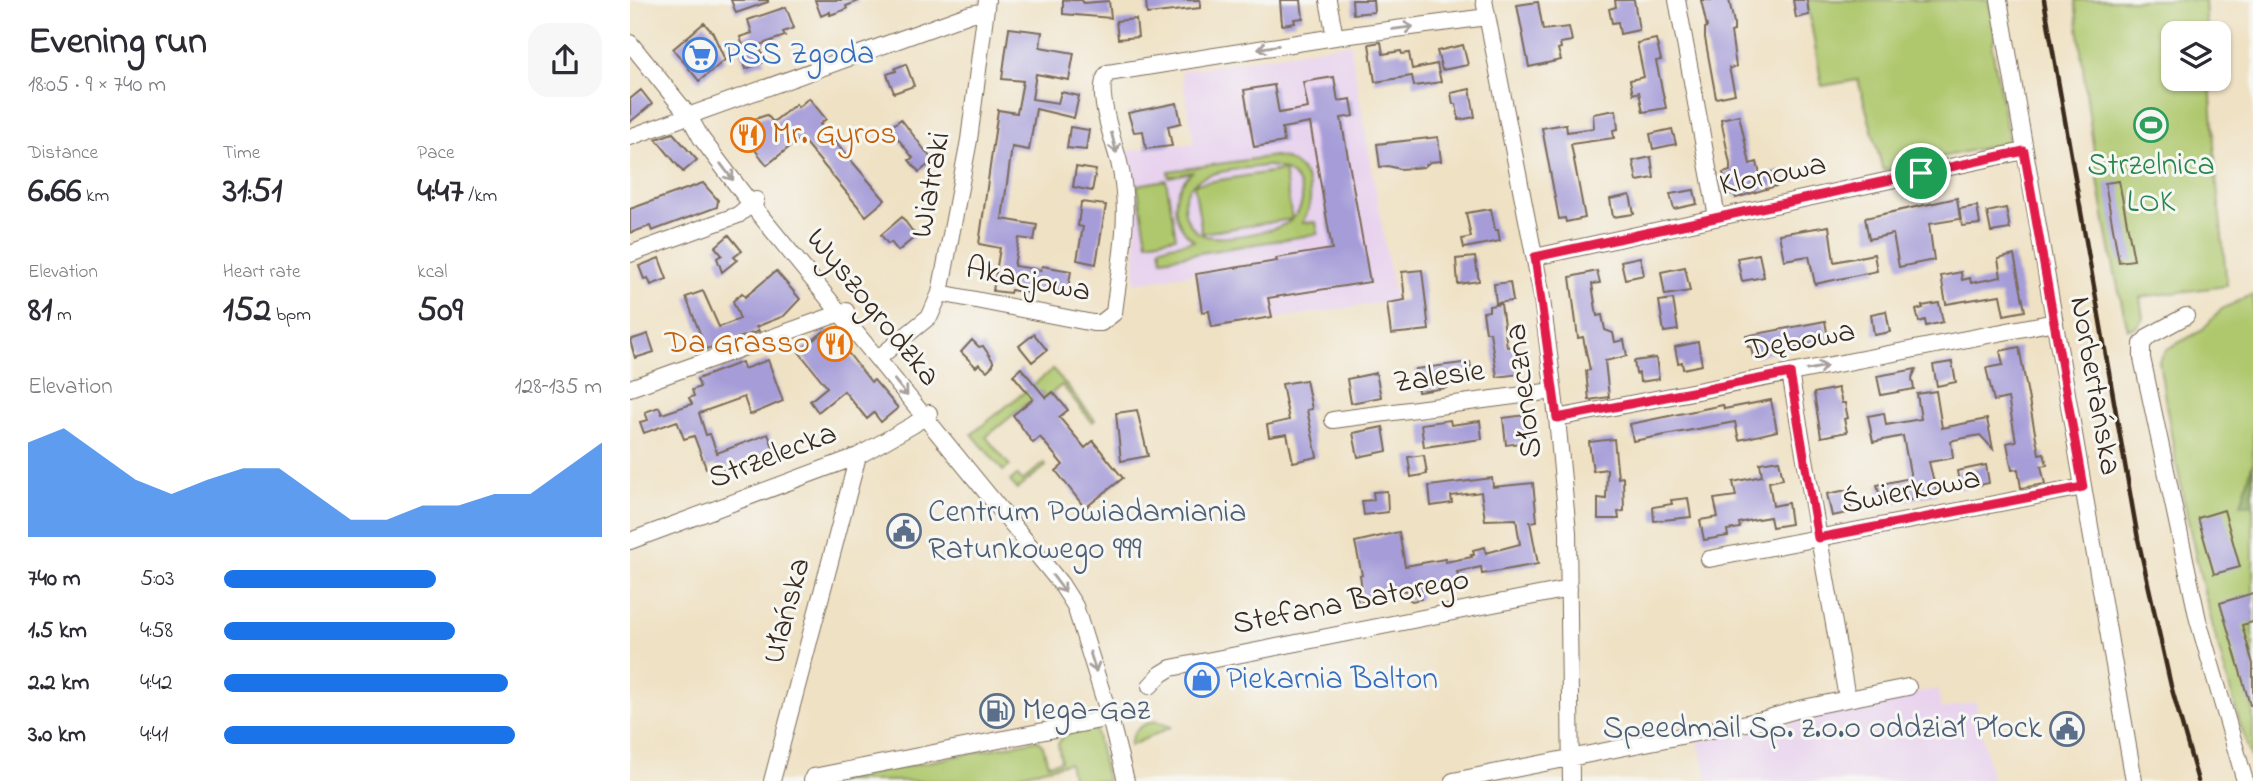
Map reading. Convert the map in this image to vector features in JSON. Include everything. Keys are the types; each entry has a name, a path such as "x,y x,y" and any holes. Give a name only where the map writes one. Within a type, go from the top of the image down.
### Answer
{"street":[{"path":"1328,0 1335,37 1487,17"},
{"name":"Słoneczna","path":"1484,0 1535,257 1557,418 1566,505 1572,781"},
{"path":"1676,0 1717,217"},
{"name":"Norbertańska","path":"1999,0 2134,781"},
{"path":"630,137 986,6"},
{"name":"Wiatraki","path":"882,355 930,316 940,293 969,140 986,6"},
{"name":"Akacjowa","path":"940,293 1101,323 1114,313 1126,205 1123,180 1102,93 1104,77 1115,70 1335,37"},
{"name":"Wyszogrodzka","path":"630,43 689,116 701,138 927,414 1061,584 1075,606 1110,718 1126,781"},
{"name":"Klonowa","path":"1535,257 2024,151"},
{"path":"630,254 738,215 754,202"},
{"path":"630,388 843,312"},
{"name":"Norbertańska","path":"2186,316 2149,335 2142,344 2142,358 2198,620 2245,781"},
{"name":"Dębowa","path":"1557,418 2055,323"},
{"path":"1790,373 1847,698"},
{"name":"Zalesie","path":"1333,420 1553,391"},
{"name":"Strzelecka","path":"630,541 858,456 927,414"},
{"name":"Ułańska","path":"772,781 858,456"},
{"name":"Świerkowa","path":"1709,559 2083,487"},
{"name":"Stefana Batorego","path":"1150,687 1161,674 1171,668 1569,589"},
{"path":"1453,781 1762,720 1847,698 1908,687"},
{"path":"812,781 813,777 1110,718"}],"shaded area":[{"path":"1350,43 1395,301 1272,319 1262,263 1135,283 1136,213 1125,151 1194,143 1181,71"},
{"path":"1938,689 1941,709 1976,702 1992,781 1708,781 1698,741 1792,723 1809,712"}],"green space":[{"path":"1807,0 1989,0 1995,35 1992,47 2009,142 1883,170 1858,80 1822,86"},
{"name":"Strzelnica LOK","path":"2075,0 2205,0 2206,21 2161,21 2161,91 2211,91 2227,286 2140,297 2143,318 2136,327 2128,329 2102,207"},
{"path":"1275,156 1287,159 1296,165 1308,182 1310,202 1302,223 1316,222 1318,234 1162,259 1160,247 1194,241 1180,225 1175,207 1179,189 1192,172 1169,177 1168,171","holes":["1276,167 1293,176 1302,193 1298,211 1285,224 1254,233 1210,237 1196,231 1189,223 1184,204 1187,192 1203,177 1228,170"]},
{"path":"1284,170 1292,219 1202,233 1194,184"},
{"path":"1166,180 1176,237 1147,242 1137,185"},
{"path":"2253,294 2253,764 2223,665 2198,565 2176,463 2159,361 2167,349 2201,331 2222,309"},
{"path":"1053,369 1095,420 1092,422 1062,385 1046,398 1041,392 986,437 1010,466 1003,471 972,434"},
{"path":"2253,462 2253,504 2241,505"},
{"path":"1044,463 1046,466 1017,489 1010,481 1017,475 1022,481"},
{"path":"1156,721 1171,727 1130,746 1132,736 1138,729"},
{"path":"1096,730 1107,781 1073,781 1069,763 993,781 833,781 1037,740 1043,746 1048,764 1061,761 1058,744 1064,736"}],"building":[{"path":"731,0 768,0 768,2 736,13"},
{"path":"815,0 859,1 846,6 847,9 821,16"},
{"path":"1063,0 1082,0 1083,3 1109,1 1111,18 1063,14"},
{"path":"1146,0 1200,0 1200,8 1147,14"},
{"path":"1280,0 1301,0 1303,18 1294,19 1295,23 1282,25"},
{"path":"1352,0 1373,0 1374,12 1353,14"},
{"path":"1615,0 1634,0 1639,30 1620,34 1618,22 1612,23 1609,9 1616,7"},
{"path":"1701,0 1729,0 1734,23 1734,31 1731,32 1736,67 1729,68 1735,94 1716,98"},
{"path":"1793,0 1807,0 1809,15 1796,18"},
{"path":"1538,2 1543,30 1569,27 1572,41 1560,43 1561,48 1558,49 1561,60 1529,67 1517,5"},
{"path":"786,7 794,28 783,32 785,36 759,45 765,62 746,69 740,51 744,49 740,37 752,33 748,20"},
{"path":"1136,19 1138,37 1118,39 1116,21"},
{"name":"PSS Zgoda","path":"704,23 713,33 725,60 699,81 673,49"},
{"path":"1009,28 1042,32 1040,47 1074,53 1069,80 1036,74 1032,99 1058,103 1061,92 1079,96 1074,118 1036,109 1029,150 1012,147 1002,219 1037,225 1034,240 1019,238 1014,266 1041,270 1042,266 1071,271 1067,295 1029,288 1028,293 993,291 1000,248 979,244 998,110 1017,113 1023,81 1002,79"},
{"path":"1656,39 1661,60 1656,61 1666,108 1643,112 1639,92 1633,94 1630,80 1644,77 1637,43"},
{"path":"1381,42 1383,54 1401,51 1402,54 1409,53 1412,69 1437,64 1441,82 1414,86 1412,76 1375,82 1369,44"},
{"path":"1463,45 1468,65 1442,70 1437,51"},
{"path":"906,64 914,86 894,93 887,74"},
{"path":"1334,77 1338,101 1351,99 1354,116 1341,118 1370,282 1268,298 1272,317 1212,327 1209,311 1202,312 1196,274 1332,249 1310,123 1282,128 1284,142 1254,147 1244,90 1274,85 1279,113 1308,108 1303,82"},
{"path":"1470,89 1475,117 1459,120 1451,93"},
{"path":"641,90 652,104 630,122 630,99"},
{"path":"809,98 826,119 820,124 885,200 866,216 801,138 767,165 740,131 755,119 767,115 773,122 796,104 798,107"},
{"path":"1177,103 1181,123 1168,126 1172,146 1146,149 1143,131 1134,132 1128,113"},
{"path":"1616,110 1618,129 1613,130 1614,138 1571,144 1585,218 1566,222 1565,218 1559,219 1542,128 1566,124 1567,132 1594,128 1593,114"},
{"path":"1739,115 1750,164 1757,162 1760,175 1783,170 1786,183 1736,198 1735,193 1727,195 1723,173 1730,171 1730,164 1721,119"},
{"path":"901,119 933,161 919,172 909,160 913,158 892,131 891,127"},
{"path":"1070,127 1089,130 1086,150 1067,148"},
{"path":"1672,129 1676,144 1653,149 1650,134"},
{"path":"673,133 697,160 683,172 656,139"},
{"path":"1438,137 1441,161 1430,162 1424,167 1380,167 1377,144"},
{"path":"1651,157 1654,178 1637,181 1633,161"},
{"path":"1076,167 1096,170 1092,191 1073,187"},
{"path":"2119,181 2134,260 2119,262 2105,183"},
{"path":"703,183 718,200 717,207 652,231 650,226 630,233 630,209"},
{"path":"1694,190 1697,204 1674,209 1670,194"},
{"path":"1630,195 1634,214 1613,217 1610,199"},
{"path":"1957,198 1960,219 1929,224 1934,260 1899,267 1893,234 1869,239 1865,218"},
{"path":"1081,202 1106,205 1096,264 1077,260 1083,227 1078,226"},
{"path":"1977,206 1980,224 1962,226 1959,209"},
{"path":"2006,208 2010,229 1991,232 1987,212"},
{"path":"1491,209 1500,241 1464,248 1462,239 1471,237 1466,213"},
{"path":"902,217 916,236 898,251 881,235"},
{"path":"1829,226 1834,262 1874,254 1877,271 1815,284 1809,256 1784,260 1779,234"},
{"path":"729,235 742,251 734,257 737,260 722,272 717,258 722,255 715,247"},
{"path":"1759,254 1764,277 1742,281 1737,258"},
{"path":"2014,255 2025,311 2004,315 2000,295 1946,304 1941,276 1961,272 1962,280 1970,278 1971,283 2001,277 1998,259"},
{"path":"1475,257 1479,281 1458,284 1456,259"},
{"path":"1640,257 1644,275 1625,279 1621,261"},
{"path":"659,258 667,279 651,285 648,278 644,279 639,266"},
{"path":"1685,267 1690,291 1665,295 1661,272"},
{"path":"1422,270 1429,330 1391,334 1387,303 1405,300 1402,272"},
{"path":"776,271 800,299 784,316 756,327 759,331 706,349 686,297 703,291 719,327 740,319 733,301 742,293 745,297"},
{"path":"1597,271 1600,283 1592,284 1597,316 1602,315 1605,330 1613,333 1615,342 1624,340 1627,356 1605,361 1609,397 1589,400 1586,371 1590,370 1583,337 1578,338 1570,277"},
{"path":"1510,282 1513,301 1496,303 1494,284"},
{"path":"1673,299 1678,330 1664,332 1659,301"},
{"path":"1939,303 1943,322 1926,326 1925,320 1919,322 1916,310"},
{"path":"1501,304 1507,347 1516,346 1520,374 1497,377 1490,332 1486,332 1483,312 1489,311 1489,306"},
{"path":"1886,311 1890,332 1874,335 1871,314"},
{"path":"1825,321 1829,343 1806,345 1753,357 1751,347 1748,347 1746,336"},
{"path":"830,330 871,382 874,380 898,408 881,422 874,413 867,419 844,391 818,412 810,401 827,387 799,352 823,332"},
{"path":"648,334 654,352 635,358 630,340"},
{"path":"1034,334 1047,350 1032,362 1019,346"},
{"path":"972,340 979,347 983,346 993,361 987,371 979,364 976,367 961,352"},
{"path":"1698,342 1702,365 1683,369 1682,362 1678,363 1675,347"},
{"path":"2019,347 2039,454 2044,453 2047,465 2041,466 2045,484 2021,488 2018,469 2012,470 2007,443 2016,441 2008,398 1994,401 1986,368 2003,365 2000,351"},
{"path":"1656,358 1659,379 1640,382 1634,361"},
{"path":"768,360 783,401 750,415 744,397 699,413 706,435 710,434 717,453 768,434 775,452 718,471 716,465 706,468 694,436 684,439 677,421 644,433 640,422 648,420 645,412 659,407 662,414 692,404 689,398 694,396 692,390 700,387 697,379 742,362 744,369"},
{"path":"1470,362 1473,381 1418,392 1415,369"},
{"path":"1952,362 1956,382 1937,386 1933,365"},
{"path":"1021,368 1046,398 1053,392 1068,410 1059,417 1085,448 1093,441 1123,478 1085,508 1056,471 1063,465 1040,437 1033,443 1013,415 1033,399 1013,375"},
{"path":"1916,369 1912,378 1914,389 1881,395 1877,376"},
{"path":"1376,373 1381,397 1351,403 1347,379"},
{"path":"1306,380 1312,409 1307,410 1317,457 1293,462 1287,434 1269,437 1267,425 1289,420 1282,384"},
{"path":"1838,388 1842,403 1845,403 1847,432 1821,437 1814,393"},
{"path":"1936,391 1942,428 1987,419 1993,449 1980,435 1954,440 1951,442 1953,458 1929,462 1937,494 1882,506 1877,485 1910,478 1910,473 1903,436 1873,442 1868,416 1884,413 1886,425 1921,419 1917,394"},
{"path":"1771,400 1777,431 1739,440 1735,422 1633,441 1630,424 1723,405 1724,409"},
{"path":"1137,410 1148,456 1121,461 1116,413"},
{"path":"1525,415 1529,442 1506,445 1503,418"},
{"path":"1450,420 1451,425 1480,421 1482,439 1424,447 1421,424"},
{"path":"1383,427 1387,451 1358,457 1353,433"},
{"path":"1614,439 1618,478 1623,477 1624,511 1618,512 1619,519 1598,519 1598,498 1606,499 1607,469 1593,471 1589,442"},
{"path":"1424,455 1427,474 1411,477 1408,457"},
{"path":"1779,460 1783,479 1769,482 1773,506 1788,503 1791,524 1772,527 1770,517 1752,520 1739,523 1740,528 1727,530 1728,536 1704,540 1700,520 1718,517 1714,499 1736,496 1733,482 1762,476 1760,463"},
{"path":"1986,465 1989,483 1960,489 1957,471"},
{"path":"1492,478 1493,487 1533,483 1537,521 1530,522 1538,564 1482,574 1481,567 1457,572 1459,581 1419,591 1421,599 1412,601 1407,598 1406,590 1358,603 1356,590 1362,589 1362,575 1355,542 1399,532 1405,566 1472,557 1473,550 1485,547 1486,553 1520,544 1516,519 1485,520 1481,492 1451,496 1452,503 1431,506 1429,486"},
{"path":"1847,490 1852,512 1832,516 1827,494"},
{"path":"1387,491 1388,512 1364,515 1362,501 1374,500 1373,492"},
{"path":"1688,498 1691,517 1654,521 1653,507 1672,504 1671,500"},
{"path":"2224,510 2240,567 2214,574 2198,518"},
{"path":"2253,593 2253,622 2242,625 2253,664 2253,705 2250,705 2220,603"}],"railway":[{"path":"2044,0 2138,539 2171,686 2198,781"}],"place":[{"name":"PSS Zgoda","path":"700,55"},
{"name":"Strzelnica LOK","path":"2151,125"},
{"name":"Mr. Gyros","path":"748,135"},
{"name":"Da Grasso","path":"835,344"},
{"name":"Centrum Powiadamiania Ratunkowego 999","path":"904,531"},
{"name":"Piekarnia Balton","path":"1202,680"},
{"name":"Mega-Gaz","path":"997,711"},
{"name":"Speedmail Sp. z.o.o oddział Płock","path":"2067,729"}],"route":[{"path":"2024,151 2083,487 1818,538 1790,373 1557,418 1535,257 1921,173 2024,151"}]}
